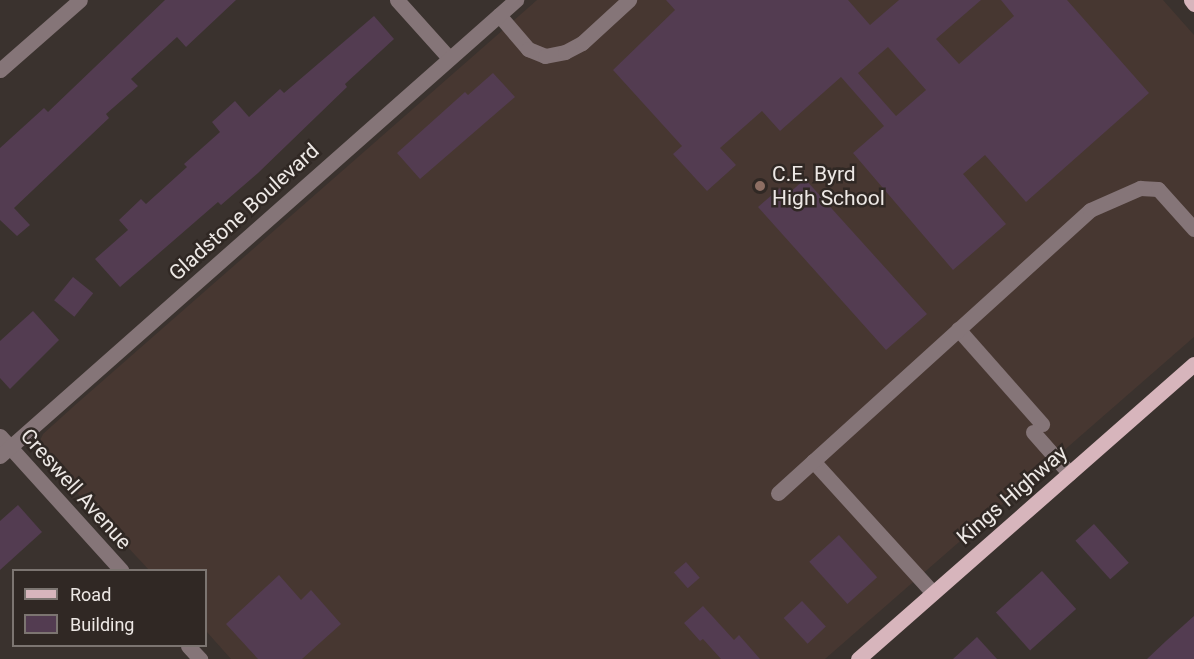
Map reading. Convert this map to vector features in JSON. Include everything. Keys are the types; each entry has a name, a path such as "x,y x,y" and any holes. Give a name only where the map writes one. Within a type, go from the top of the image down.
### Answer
{"main road":[{"path":"1191,0 1194,4"},
{"name":"Kings Highway","path":"858,659 1194,364"}],"street":[{"path":"0,70 80,0"},
{"path":"397,0 449,58"},
{"name":"Gladstone Boulevard","path":"3,446 516,0"},
{"path":"499,15 528,49 545,56 565,52 582,43 629,0"},
{"path":"778,493 1090,210 1140,188 1158,189 1194,229"},
{"path":"958,329 1038,428 1069,472"},
{"name":"Creswell Avenue","path":"3,446 120,569"},
{"path":"813,461 933,593"},
{"path":"190,647 200,659"}],"shaded area":[{"name":"C.E. Byrd High School","path":"537,0 1163,0 1194,35 1194,337 825,659 231,659 207,632 207,569 148,569 41,454 38,444 43,434"}],"building":[{"path":"165,0 236,0 186,47 177,37 131,79 138,86 106,114 109,118 14,208 30,225 17,236 0,220 0,148 44,108 48,112"},
{"path":"666,0 848,0 870,25 899,0 981,0 936,39 959,64 1014,16 1001,0 1067,0 1149,93 1026,202 985,155 963,174 1006,224 953,270 853,153 884,126 841,77 780,131 762,111 720,148 736,165 707,191 673,154 682,146 613,70 675,10","holes":["888,47 926,90 896,116 858,73"]},
{"path":"374,16 394,39 345,84 347,87 258,173 221,205 218,202 120,287 95,259 128,230 119,220 141,199 146,204 187,167 184,164 220,132 212,122 235,101 249,117 280,89 284,93"},
{"path":"493,73 515,97 420,179 397,153 465,92 468,95"},
{"path":"805,179 927,314 886,350 758,207 780,188 787,195"},
{"path":"73,277 93,293 74,317 54,300"},
{"path":"33,311 59,340 10,389 0,378 0,341"},
{"path":"18,505 42,532 0,570 0,521"},
{"path":"1094,524 1129,563 1110,579 1075,541"},
{"path":"839,535 877,577 847,604 809,562"},
{"path":"686,562 700,578 688,588 674,572"},
{"path":"1042,571 1076,609 1030,650 996,612"},
{"path":"279,575 301,600 311,590 341,624 302,659 258,659 226,624"},
{"path":"802,601 826,627 808,644 784,618"},
{"path":"703,606 734,640 739,635 760,659 721,659 703,639 700,641 684,623"},
{"path":"1194,616 1194,659 1147,659 1166,641"},
{"path":"977,637 997,659 953,659"}],"place":[{"name":"C.E. Byrd High School","path":"760,186"}]}
